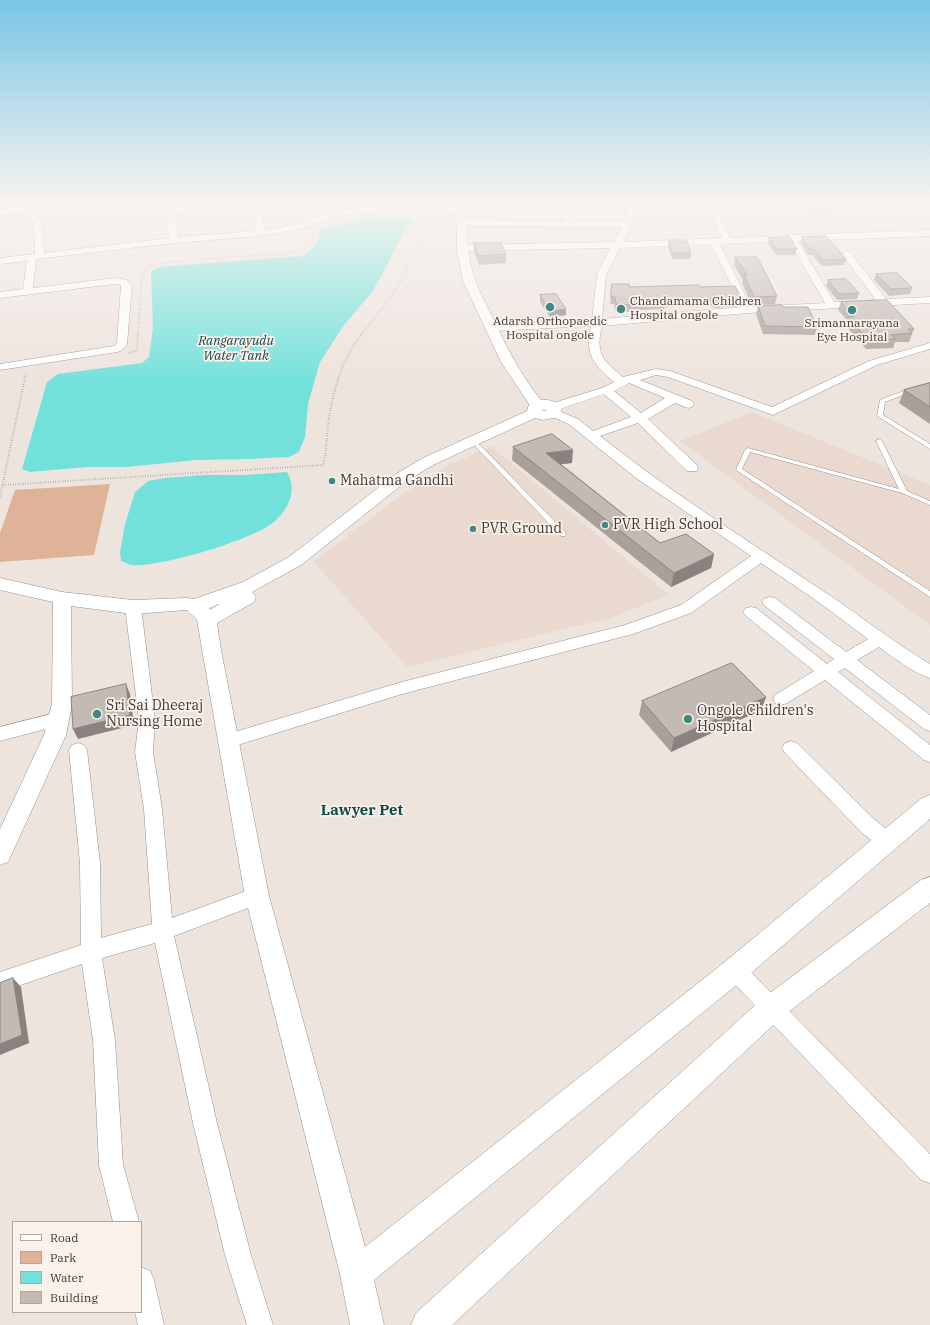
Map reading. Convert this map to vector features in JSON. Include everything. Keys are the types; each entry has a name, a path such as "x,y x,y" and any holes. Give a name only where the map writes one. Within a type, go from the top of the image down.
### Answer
{"street":[{"path":"28,291 35,262"},
{"path":"464,262 468,281 525,391 545,411 574,422 641,475 822,597 900,654 930,672"},
{"path":"608,262 603,271 597,323 593,342 595,354 602,367 626,380 688,404"},
{"path":"724,262 748,310"},
{"path":"806,262 831,305"},
{"path":"852,262 883,302"},
{"path":"0,295 115,281 124,282 127,286 122,344 117,350 0,367"},
{"path":"492,328 597,323 748,310 930,300"},
{"path":"201,613 295,561 402,477 429,461 545,411 606,390 626,380 652,373 670,374 692,380 772,411 873,363 930,346"},
{"path":"606,390 640,418 692,468"},
{"path":"592,435 640,418 652,412 672,398"},
{"path":"201,613 259,590 297,567 389,496 430,470 545,411"},
{"path":"228,741 402,688 628,630 686,609 761,556"},
{"path":"0,584 62,598 132,607 187,604 201,613 228,741 257,896 356,1274 367,1325"},
{"path":"0,855 7,826 55,735 59,719 62,704 62,598"},
{"path":"770,602 930,724"},
{"path":"132,607 147,720 144,752 153,809 163,931 209,1138 238,1255 260,1325"},
{"path":"752,612 930,755"},
{"path":"781,698 848,660 880,639"},
{"path":"0,734 59,719"},
{"path":"791,748 868,826 887,841"},
{"path":"78,750 90,863 91,951 104,1040 111,1165 126,1221"},
{"path":"356,1274 735,970 930,805"},
{"path":"428,1325 772,1008 930,888"},
{"path":"0,982 91,951 163,931 257,896"},
{"path":"735,970 930,1171"},
{"path":"142,1284 151,1325"}],"lane":[{"path":"930,385 918,390 905,392 882,401 880,416 930,447"},
{"path":"879,441 904,492"},
{"path":"478,446 563,534"},
{"path":"930,503 904,492 748,450 739,470 930,594"}],"path":[{"path":"122,354 137,351 142,277 144,270 154,265 171,262"},
{"path":"3,485 323,465 327,450 328,426 335,385 355,342 394,293 411,262"},
{"path":"0,497 26,372"}],"shaded area":[{"path":"752,412 930,485 930,625 680,441"},
{"name":"PVR Ground","path":"491,446 669,595 610,618 407,667 314,562 401,495 447,466"}],"green space":[{"path":"110,484 94,555 0,562 0,533 15,490"}],"water":[{"name":"Rangarayudu Water Tank","path":"226,262 389,262 372,292 344,325 320,362 308,404 305,437 299,452 289,457 196,460 127,467 87,467 30,472 22,469 47,382 58,374 142,363 149,357 153,328 151,272 158,267"},
{"path":"287,472 290,478 292,491 288,504 281,515 266,528 207,551 163,562 145,565 131,565 121,561 120,552 125,524 135,492 148,481 204,475 245,475"}],"building":[{"path":"738,262 759,262 777,296 754,297 744,275 747,275"},
{"path":"897,273 912,288 891,289 876,274"},
{"path":"846,279 859,293 839,294 828,280"},
{"path":"612,284 629,284 629,287 699,285 700,287 735,286 741,298 716,301 715,299 664,300 665,302 633,303 633,305 616,304 615,297 611,297"},
{"path":"556,294 566,309 550,311 540,295"},
{"path":"887,300 914,329 908,329 912,333 891,335 896,339 869,341 848,317 854,317 841,302"},
{"path":"782,305 783,307 808,307 817,327 765,326 758,306"},
{"path":"930,383 930,407 904,390"},
{"path":"552,434 573,450 546,453 660,543 686,534 714,554 674,573 513,447"},
{"path":"732,663 766,697 674,738 642,701"},
{"path":"126,684 130,715 73,729 71,697"},
{"path":"13,978 22,1035 0,1044 0,983"}],"place":[{"name":"Adarsh Orthopaedic Hospital ongole","path":"550,307"},
{"name":"Chandamama Children Hospital ongole","path":"621,309"},
{"name":"Srimannarayana Eye Hospital","path":"852,310"},
{"name":"Mahatma Gandhi","path":"332,481"},
{"name":"PVR High School","path":"605,525"},
{"name":"PVR Ground","path":"473,529"},
{"name":"Sri Sai Dheeraj Nursing Home","path":"97,714"},
{"name":"Ongole Children's Hospital","path":"688,719"}],"district":[{"name":"Lawyer Pet","path":"362,811"}]}
